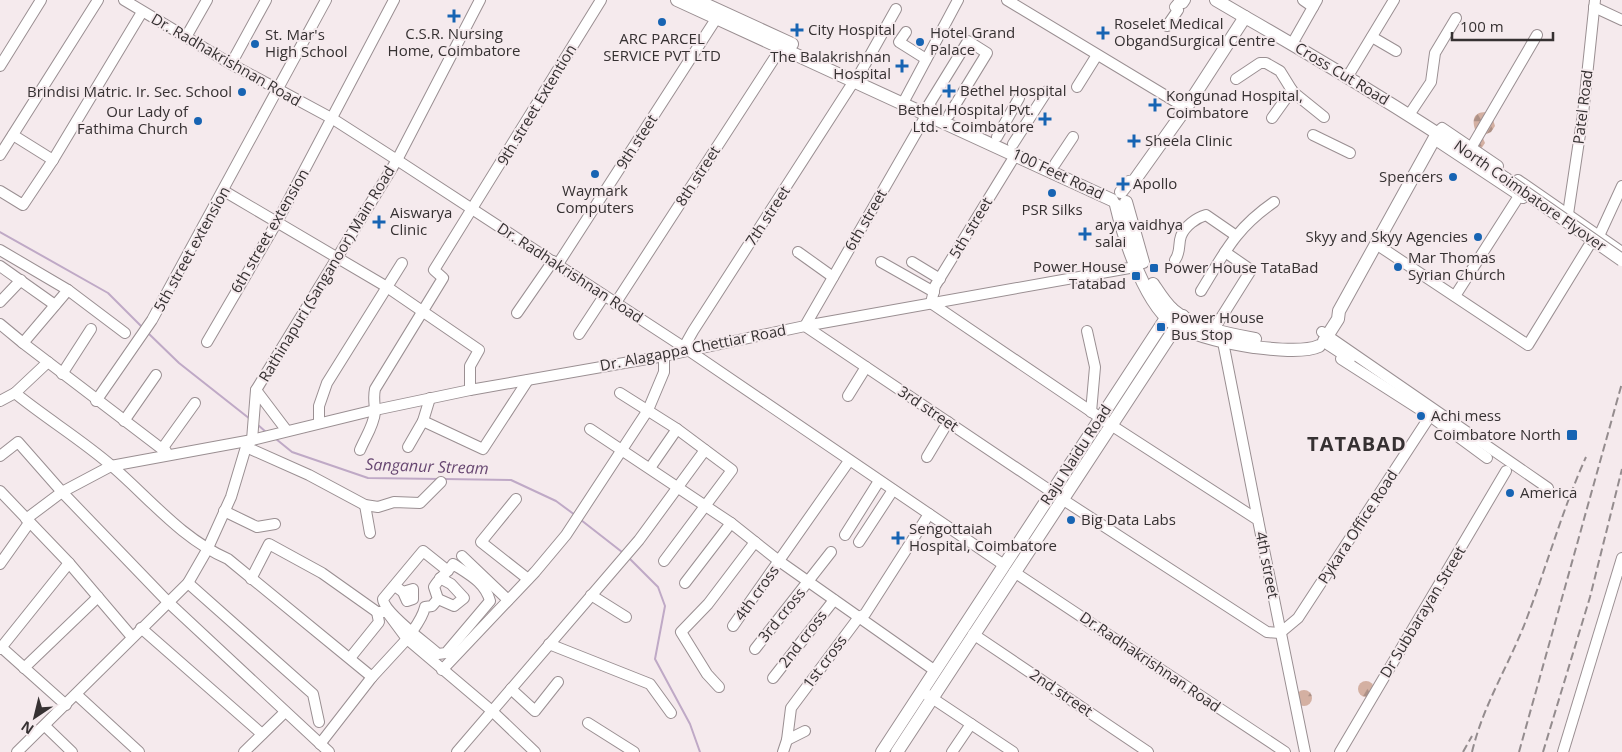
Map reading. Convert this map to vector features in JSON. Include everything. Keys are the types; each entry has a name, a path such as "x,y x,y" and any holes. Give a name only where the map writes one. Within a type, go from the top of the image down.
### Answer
{"main road":[{"name":"100 Feet Road","path":"677,0 781,48 857,78"},
{"name":"100 Feet Road","path":"696,0 905,100 949,116 997,137 1015,149 1056,164 1120,198"},
{"name":"Cross Cut Road","path":"1216,0 1348,76 1409,115 1436,136"},
{"path":"1120,198 1135,187 1134,181 1186,108 1245,17"},
{"name":"100 Feet Road","path":"929,109 1120,198"},
{"path":"1120,198 1135,267 1158,306 1223,342 1270,349 1308,349 1322,340 1332,315 1339,311 1436,136"},
{"name":"North Coimbatore Flyover","path":"1436,136 1455,144 1622,260"},
{"path":"1120,198 1142,260 1153,284 1175,317 1214,329 1271,342 1322,340"},
{"name":"Raju Naidu Road","path":"897,752 926,694 934,670 1009,568 1057,496 1101,418 1175,317"},
{"name":"Raju Naidu Road","path":"882,752 974,634 1009,568"}],"street":[{"path":"0,66 41,0"},
{"path":"0,155 98,0"},
{"name":"Dr. Radhakrishnan Road","path":"124,0 138,6 230,64 333,120 397,160 688,350 1009,568"},
{"path":"186,37 207,0"},
{"path":"230,64 266,0"},
{"name":"5th street extension","path":"96,401 151,322 224,191 326,0"},
{"name":"6th street extension","path":"207,342 277,222 333,120 394,0"},
{"name":"Rathinapuri (Sanganoor) Main Road","path":"17,752 66,706 132,637 188,583 207,550 224,511 250,440 256,396 397,160 480,0"},
{"name":"9th street Extention","path":"421,312 443,278 434,270 473,210 601,0"},
{"path":"905,100 958,0"},
{"path":"1007,0 1186,108"},
{"path":"1167,26 1178,10 1175,8 1180,1 1183,3 1185,0"},
{"path":"1292,44 1315,3 1303,0"},
{"path":"1348,76 1394,0"},
{"path":"1595,3 1622,20"},
{"name":"Patel Road","path":"1568,214 1583,114 1595,3"},
{"path":"0,190 23,204 29,198 54,160 138,6"},
{"path":"857,78 896,9"},
{"path":"1409,115 1431,82 1436,53 1456,18"},
{"name":"9th steet","path":"517,313 555,263 716,19"},
{"path":"906,32 899,42 926,59"},
{"path":"1472,148 1537,35"},
{"path":"1372,37 1396,51"},
{"name":"6th street","path":"805,326 968,41 987,53 949,116"},
{"name":"8th street","path":"616,304 781,48"},
{"path":"1077,87 1097,54"},
{"path":"1236,80 1260,63 1266,62 1280,71 1292,90 1303,102 1324,117"},
{"name":"7th street","path":"688,350 684,346 693,331 857,78"},
{"path":"1272,118 1292,90"},
{"name":"5th street","path":"931,303 940,279 1047,91"},
{"path":"997,137 1019,98"},
{"path":"1610,244 1603,252 1590,244 1436,136 1442,128 1622,252"},
{"path":"13,135 54,160"},
{"path":"1313,135 1350,153"},
{"path":"1056,164 1073,138"},
{"path":"1599,236 1622,186"},
{"path":"224,191 387,287 479,350 470,366 470,390"},
{"path":"1454,296 1519,196"},
{"path":"1201,291 1235,235 1252,217 1274,202"},
{"path":"1176,260 1180,254 1181,235 1195,218 1206,215 1235,235"},
{"path":"1376,244 1528,345 1590,244"},
{"path":"0,250 68,290 125,334"},
{"path":"798,252 833,277"},
{"path":"1214,329 1251,270 1225,252"},
{"path":"320,423 320,406 327,383 402,262"},
{"path":"881,262 934,292"},
{"path":"912,262 940,279"},
{"path":"0,266 55,305"},
{"name":"Dr. Alagappa Chettiar Road","path":"0,564 28,521 62,492 111,466 166,452 250,440 375,410 470,390 664,356 805,326 1135,267"},
{"path":"0,302 21,280"},
{"path":"23,343 68,290"},
{"path":"579,334 604,296"},
{"name":"4th street","path":"931,303 1101,418 1258,520 1305,752"},
{"path":"360,450 373,420 375,410 372,401 375,389 421,312"},
{"path":"0,324 96,401 166,452 195,402"},
{"name":"3rd street","path":"805,326 1057,496 1267,632 1280,633"},
{"path":"62,374 91,329"},
{"path":"1087,331 1095,367 1101,418"},
{"path":"1322,340 1359,367 1486,450 1487,458 1431,415"},
{"path":"1322,340 1548,488"},
{"path":"1223,342 1258,520"},
{"path":"442,670 566,535 648,410 664,372 664,356"},
{"path":"0,401 16,393 48,362"},
{"path":"848,396 866,367"},
{"path":"124,421 156,375"},
{"path":"423,421 482,449 528,380"},
{"path":"620,392 732,470 664,561"},
{"path":"16,393 111,466 188,536 207,550 228,559 372,677"},
{"path":"256,396 285,431"},
{"path":"408,447 423,421 430,398"},
{"name":"Pykara Office Road","path":"1280,633 1298,618 1431,415"},
{"path":"927,457 948,422"},
{"path":"590,429 731,523 780,561 934,670"},
{"path":"650,468 677,430"},
{"path":"250,440 365,505 378,507 394,502 420,503 441,482"},
{"path":"0,456 18,442 62,492 168,602 324,749 372,677 410,635 423,617 425,607 435,602 454,606 464,598 451,584 440,578"},
{"path":"457,752 634,546 705,450"},
{"name":"4th cross","path":"733,626 849,461"},
{"name":"Dr Subbarayan Street","path":"1340,752 1506,471"},
{"path":"845,535 879,481"},
{"path":"859,542 893,490"},
{"path":"0,491 69,563 132,637"},
{"path":"516,499 481,542 528,578"},
{"path":"365,505 370,533"},
{"path":"224,511 257,527 275,524"},
{"name":"1st cross","path":"787,740 791,708 859,617 865,614 929,514"},
{"path":"685,583 731,523"},
{"path":"719,687 707,674 681,632 708,604 755,542"},
{"path":"251,579 270,544 322,573 377,612 387,612 410,635 438,654 446,654 490,601 488,594 479,581 453,564 434,587 435,602"},
{"path":"448,571 423,551 399,589 383,599 384,605 442,670 492,711 535,752"},
{"name":"3rd cross","path":"755,649 831,552"},
{"path":"462,556 508,600"},
{"path":"1563,752 1622,558"},
{"path":"66,706 1,648 69,563"},
{"name":"Dr.Radhakrishnan Road","path":"1009,568 1285,752"},
{"path":"188,583 313,694 319,722"},
{"path":"590,595 626,617"},
{"path":"24,668 98,597"},
{"name":"2nd cross","path":"773,678 834,600"},
{"path":"350,658 379,622 377,612"},
{"path":"141,628 262,734"},
{"name":"2nd street","path":"974,634 1148,752"},
{"path":"549,644 650,684 670,713"},
{"path":"511,689 535,711 558,682"},
{"path":"926,694 1013,752"},
{"path":"77,695 139,752"},
{"path":"244,752 285,712"},
{"path":"588,723 634,752"},
{"path":"952,752 971,724"},
{"path":"45,726 72,752"},
{"path":"783,752 787,740 805,731"}],"green space":[{"path":"1481,112 1486,112 1492,116 1495,126 1491,132 1482,136 1485,143 1481,149 1470,140 1477,134 1474,126 1475,116"},
{"path":"1366,681 1372,683 1374,689 1372,695 1366,697 1360,695 1358,689 1360,683"},
{"path":"1304,690 1310,692 1312,698 1310,704 1304,706 1298,704 1296,698 1298,692"}],"waterway":[{"name":"Sanganur Stream","path":"0,232 108,293 142,327"},
{"name":"Sanganur Stream","path":"147,332 179,363 250,419"},
{"name":"Sanganur Stream","path":"258,425 266,432"},
{"name":"Sanganur Stream","path":"276,439 292,452 368,478 440,479"},
{"name":"Sanganur Stream","path":"445,479 511,480 556,501 575,515"},
{"name":"Sanganur Stream","path":"581,520 622,552"},
{"name":"Sanganur Stream","path":"628,557 658,587 665,606 655,659 690,724 700,752"}],"railway":[{"path":"1519,752 1622,383"},
{"path":"1472,752 1483,716 1528,615 1563,515 1586,457"},
{"path":"1543,752 1590,597 1622,469"},
{"path":"1463,752 1472,736"}],"place":[{"name":"C.S.R. Nursing Home, Coimbatore","path":"454,16"},
{"name":"ARC PARCEL SERVICE PVT LTD","path":"662,22"},
{"name":"City Hospital","path":"797,30"},
{"name":"Roselet Medical ObgandSurgical Centre","path":"1103,33"},
{"name":"Hotel Grand Palace","path":"920,42"},
{"name":"St. Mar's High School","path":"255,44"},
{"name":"The Balakrishnan Hospital","path":"902,66"},
{"name":"Bethel Hospital","path":"949,91"},
{"name":"Brindisi Matric. Ir. Sec. School","path":"242,92"},
{"name":"Kongunad Hospital, Coimbatore","path":"1155,105"},
{"name":"Bethel Hospital Pvt. Ltd. - Coimbatore","path":"1045,119"},
{"name":"Our Lady of Fathima Church","path":"198,121"},
{"name":"Sheela Clinic","path":"1134,141"},
{"name":"Waymark Computers","path":"595,174"},
{"name":"Spencers","path":"1453,177"},
{"name":"Apollo","path":"1123,184"},
{"name":"PSR Silks","path":"1052,193"},
{"name":"Aiswarya Clinic","path":"379,222"},
{"name":"arya vaidhya salai","path":"1085,234"},
{"name":"Skyy and Skyy Agencies","path":"1478,237"},
{"name":"Mar Thomas Syrian Church","path":"1398,267"},
{"name":"Power House TataBad","path":"1154,268"},
{"name":"Power House Tatabad","path":"1136,276"},
{"name":"Power House Bus Stop","path":"1161,327"},
{"name":"Achi mess","path":"1421,416"},
{"name":"Coimbatore North","path":"1572,435"},
{"name":"America","path":"1510,493"},
{"name":"Big Data Labs","path":"1071,520"},
{"name":"Sengottaiah Hospital, Coimbatore","path":"898,538"}],"district":[{"name":"TATABAD","path":"1357,444"}]}
